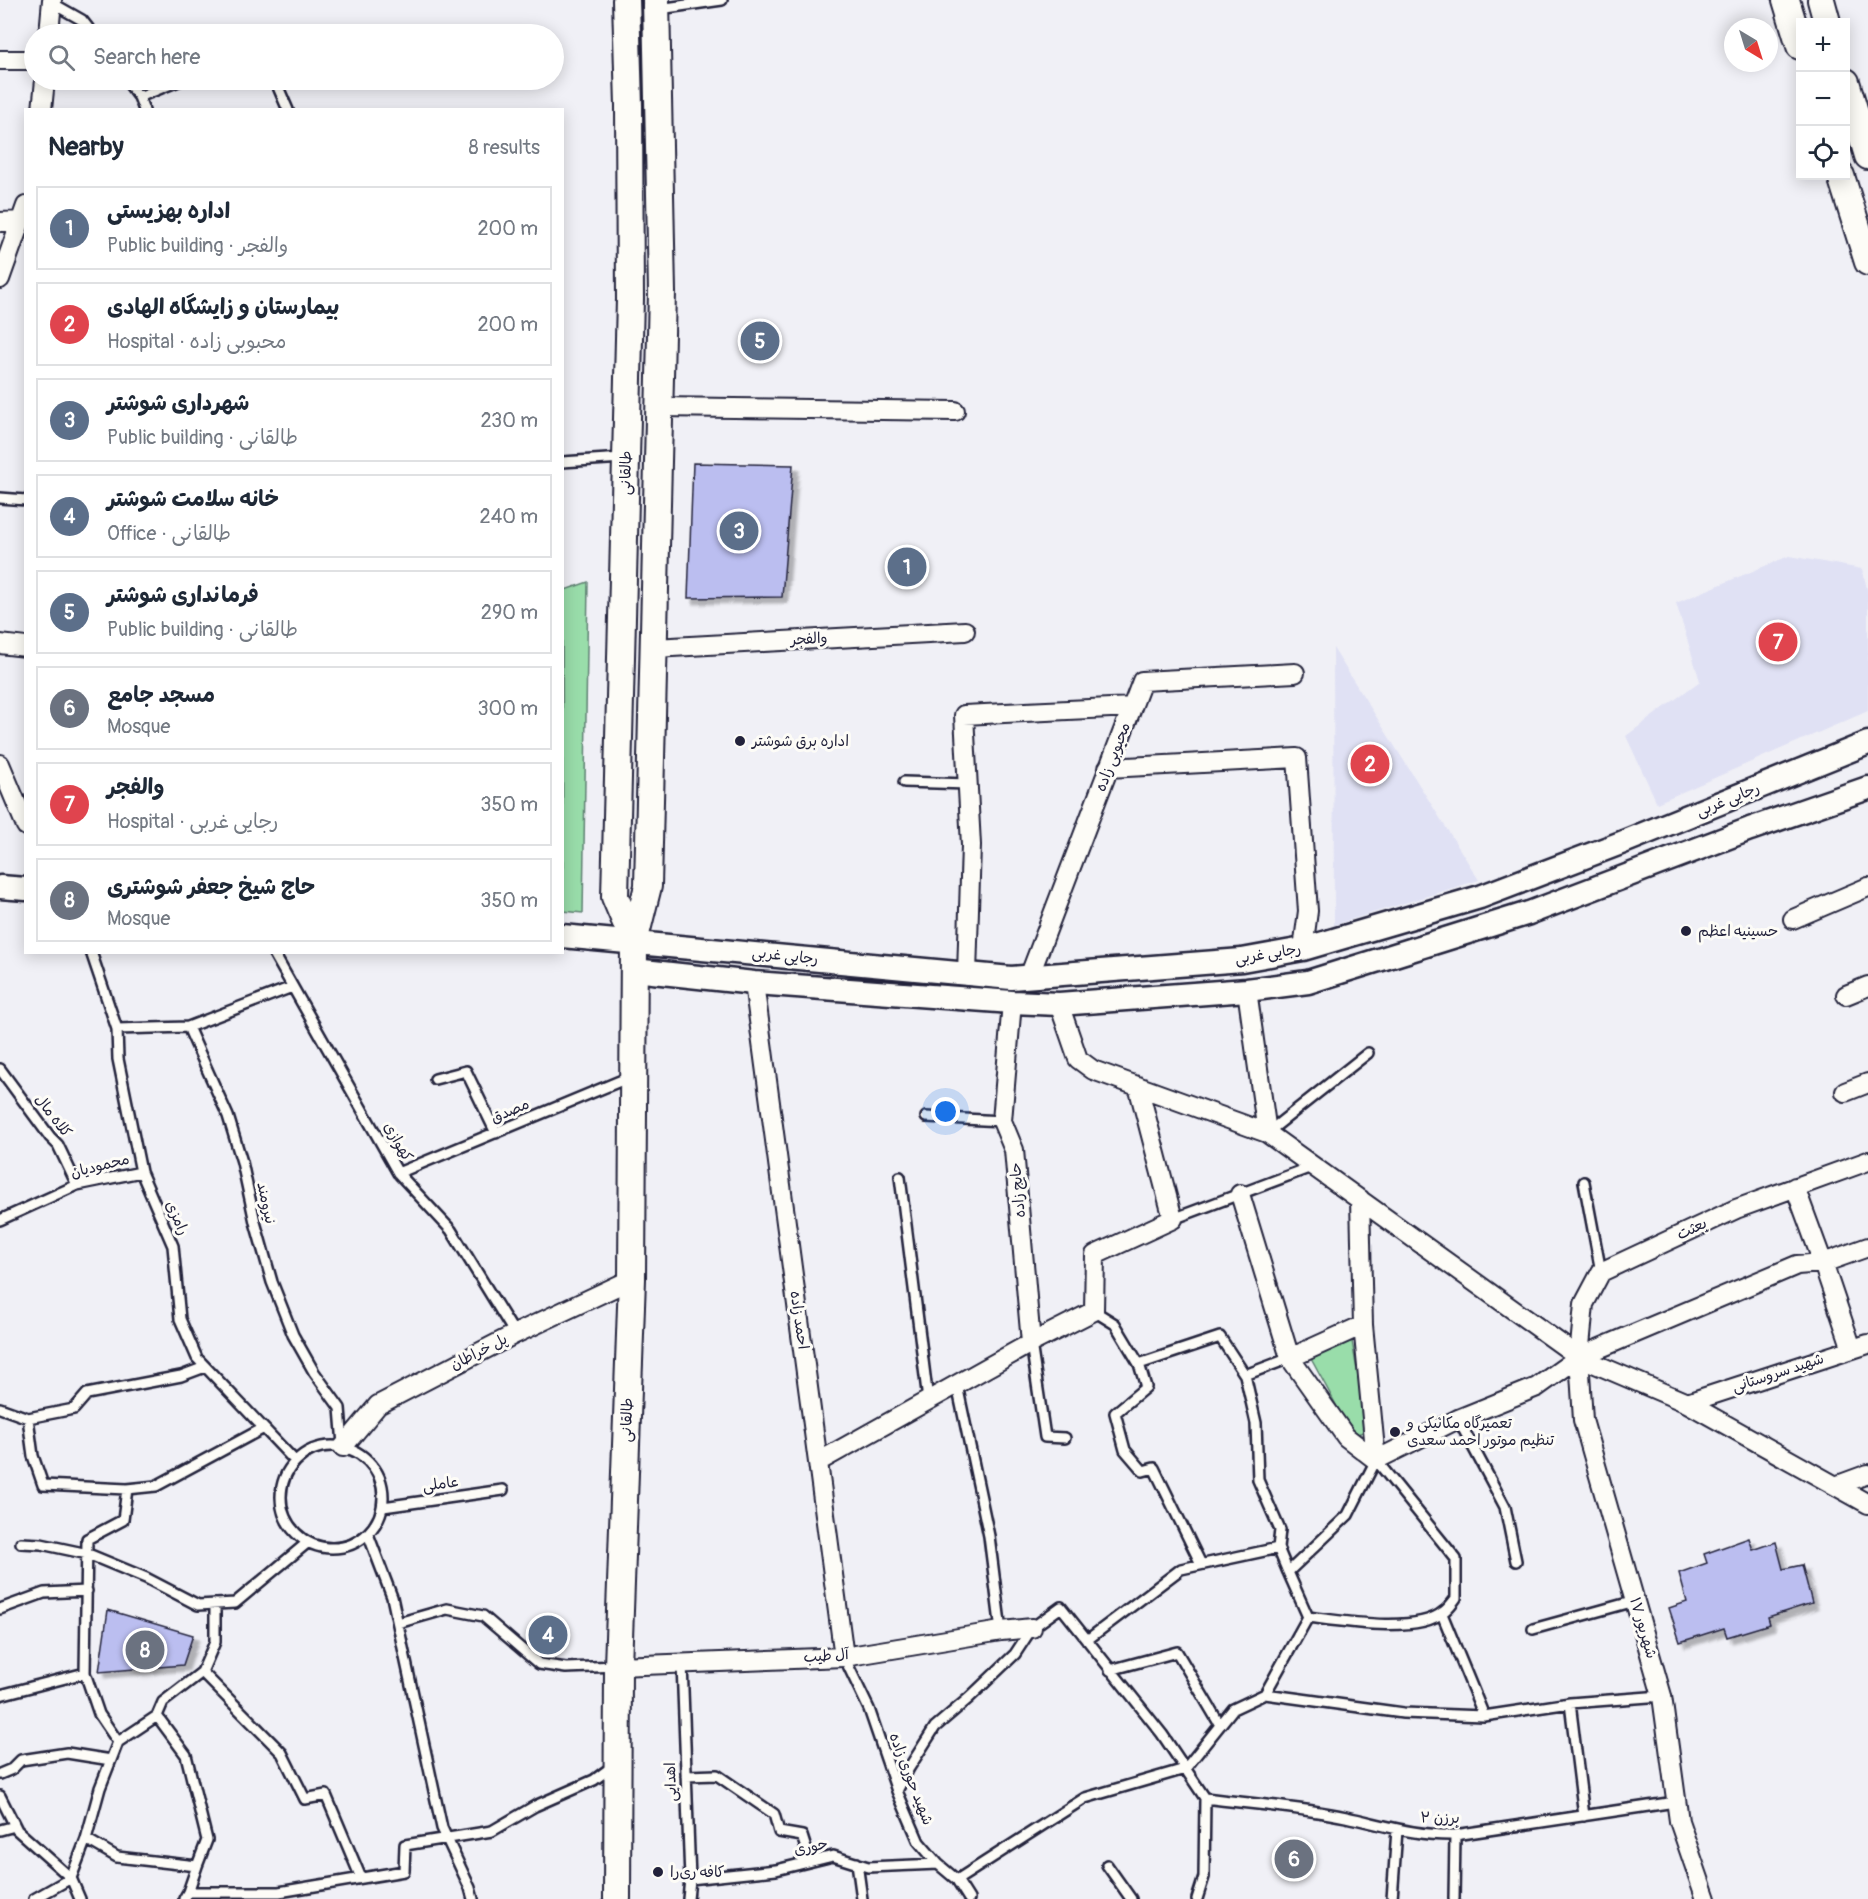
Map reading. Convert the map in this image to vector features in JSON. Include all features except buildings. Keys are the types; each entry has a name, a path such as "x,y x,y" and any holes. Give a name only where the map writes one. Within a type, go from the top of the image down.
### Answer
{"main road":[{"name":"طالقانی","path":"626,0 630,288 615,897 634,942"},
{"path":"1786,0 1796,33"},
{"path":"1821,0 1826,18"},
{"name":"طالقانی","path":"617,1899 618,1666 632,1279 634,942 648,886 662,292 656,5"},
{"path":"1850,98 1868,156"},
{"path":"1842,180 1868,262"}],"street":[{"path":"49,24 50,1"},
{"path":"0,60 24,60"},
{"path":"42,108 44,90"},
{"path":"0,222 23,213"},
{"path":"0,279 23,213"},
{"path":"659,407 955,411"},
{"name":"والفجر","path":"654,648 965,630"},
{"path":"0,644 24,647"},
{"name":"محبوبی زاده","path":"1029,977 1142,681 1295,673"},
{"path":"967,974 971,845 964,715 1132,706"},
{"name":"رجایی غربی","path":"564,936 1011,978 1242,960 1303,949 1480,897 1621,843 1868,743"},
{"path":"1108,768 1297,758 1308,911 1303,949 1308,982"},
{"path":"0,764 24,821"},
{"name":"رجایی غربی","path":"634,970 754,983 1059,1004 1247,990 1308,982 1529,913 1750,829 1868,788"},
{"path":"0,887 24,889"},
{"path":"1793,919 1868,887"},
{"name":"احمد زاده","path":"754,983 844,1657"},
{"path":"1846,995 1868,986"},
{"path":"1247,990 1267,1133"},
{"name":"حایج زاده","path":"1011,1002 1002,1121 1014,1150 1030,1343"},
{"path":"1059,1004 1078,1059 1094,1070 1267,1133 1579,1357 1687,1403 1868,1503"},
{"path":"1845,1092 1868,1083"},
{"path":"818,1462 1030,1343 1094,1311 1095,1255 1173,1219 1138,1086"},
{"name":"بعثت","path":"1601,1272 1736,1209 1868,1161"},
{"path":"1795,1187 1823,1263 1860,1347"},
{"path":"1240,1194 1290,1358 1346,1437 1376,1460"},
{"path":"1360,1199 1363,1325 1376,1460"},
{"path":"1376,1460 1458,1419 1537,1388 1579,1357 1797,1265 1823,1263 1868,1247"},
{"path":"1579,1357 1584,1304 1601,1272"},
{"name":"پل خراطان","path":"343,1447 378,1404 515,1334 632,1279"},
{"path":"1290,1358 1363,1325"},
{"name":"شهید سروستانی","path":"1687,1403 1860,1347"},
{"name":"۱۷ شهریور","path":"1579,1357 1583,1420 1662,1696 1679,1821 1706,1899"},
{"path":"1838,1485 1868,1474"},
{"name":"آل طیب","path":"618,1666 844,1657 1032,1628"}],"lane":[{"path":"656,5 722,0"},
{"path":"50,1 85,24"},
{"path":"134,90 143,108"},
{"path":"139,97 156,90"},
{"path":"279,90 287,108"},
{"path":"564,462 626,458"},
{"path":"0,498 24,500"},
{"path":"904,782 968,784"},
{"name":"رامزی","path":"92,954 117,1029 118,1059 141,1172 173,1246 180,1319 196,1358 295,1461"},
{"name":"کهوازی","path":"274,954 398,1173 451,1230 515,1334"},
{"path":"117,1029 188,1027 292,987"},
{"name":"نیرومند","path":"188,1027 228,1116 240,1153 255,1222 272,1282 314,1372 340,1408 343,1447"},
{"path":"1267,1133 1368,1053"},
{"path":"435,1079 466,1071 496,1133"},
{"name":"کلاه مال","path":"1,1072 58,1145 77,1185"},
{"name":"مصدق","path":"398,1173 633,1076"},
{"path":"926,1117 1002,1121"},
{"path":"1173,1219 1314,1166"},
{"name":"محمودیان","path":"0,1221 77,1185 141,1172"},
{"path":"900,1177 928,1400"},
{"path":"1584,1182 1601,1272"},
{"path":"1094,1311 1114,1324 1139,1364 1146,1387 1115,1413 1125,1450 1143,1471 1154,1468 1200,1564"},
{"path":"1139,1364 1220,1337 1245,1375 1256,1423 1258,1480 1280,1530 1278,1548 1308,1617"},
{"path":"1030,1343 1045,1437 1065,1438"},
{"path":"1245,1375 1290,1358"},
{"path":"0,1408 28,1418 74,1409 87,1394 182,1377 205,1367"},
{"path":"957,1385 989,1536 1001,1631"},
{"path":"28,1418 33,1456 43,1485 127,1489 156,1486 262,1429"},
{"path":"1458,1419 1505,1507 1516,1561"},
{"path":"326,1446 343,1447 358,1453 370,1462 379,1476 383,1491 383,1507 378,1521 368,1534 354,1544 339,1549 322,1548 307,1543 294,1533 285,1520 281,1505 281,1489 286,1474 295,1461 309,1451 326,1446"},
{"path":"1288,1572 1348,1515 1376,1460 1456,1559 1456,1598 1442,1614 1421,1622 1373,1625 1308,1617"},
{"path":"118,1742 99,1714 85,1673 87,1539 123,1520 127,1489"},
{"name":"عاملی","path":"383,1507 503,1490"},
{"path":"368,1534 392,1597 442,1828 473,1899"},
{"path":"21,1543 41,1544 88,1554 146,1578 198,1605 235,1604 307,1543"},
{"path":"1087,1640 1180,1569 1278,1548"},
{"path":"0,1609 44,1593 87,1591"},
{"path":"1533,1629 1635,1601"},
{"path":"34,1899 71,1878 86,1839 100,1788 118,1742 157,1716 163,1702 202,1672 215,1642 215,1604"},
{"path":"897,1791 935,1728 1015,1654 1032,1628 1061,1607 1162,1734 1204,1798 1204,1877 1197,1899"},
{"path":"398,1623 447,1610 483,1616 539,1664 566,1668 618,1666"},
{"path":"1442,1614 1484,1716"},
{"path":"1265,1694 1308,1617"},
{"path":"1110,1670 1177,1652 1220,1725"},
{"name":"شهید حوری زاده","path":"844,1657 869,1709 897,1791 919,1842 938,1864 957,1880 969,1899"},
{"name":"اهدایی","path":"682,1663 690,1879 687,1899"},
{"path":"202,1672 282,1753 304,1799 326,1795 361,1878"},
{"path":"0,1695 85,1673"},
{"path":"957,1880 1085,1798 1185,1769 1233,1709 1265,1694 1403,1713 1484,1716 1570,1703 1662,1696"},
{"path":"1570,1703 1584,1816"},
{"path":"157,1716 186,1755 207,1840 186,1895 279,1892 405,1871 405,1845 492,1831 535,1806 594,1780 617,1762"},
{"path":"0,1774 12,1769 21,1760 67,1753 111,1760"},
{"path":"686,1776 717,1775 774,1814 779,1832 802,1836 810,1861"},
{"path":"0,1796 15,1826 71,1878 80,1899"},
{"name":"برزن ۲","path":"1204,1798 1345,1817 1431,1836 1455,1835 1675,1802"},
{"path":"0,1830 15,1826"},
{"path":"1392,1899 1396,1830"},
{"path":"1454,1899 1455,1835"},
{"path":"86,1839 117,1857 197,1866"},
{"name":"حوری","path":"690,1879 776,1870 833,1856 868,1867 938,1864"},
{"path":"857,1863 862,1899"},
{"path":"1107,1865 1131,1899"}],"shaded area":[{"path":"1789,556 1862,569 1868,592 1868,711 1657,803 1626,736 1700,681 1676,603"},
{"path":"1333,648 1479,880 1334,925"}],"green space":[{"path":"588,582 583,913 564,911 564,590"},
{"path":"1352,1341 1367,1430 1358,1434 1346,1423 1310,1357"}],"place":[{"name":"فرمانداری شوشتر","path":"760,341"},
{"name":"شهرداری شوشتر","path":"739,531"},
{"name":"اداره بهزیستی","path":"907,567"},
{"name":"والفجر","path":"1778,642"},
{"name":"اداره برق شوشتر","path":"740,741"},
{"name":"بیمارستان و زایشگاه الهادی","path":"1370,764"},
{"name":"حسینیه اعظم","path":"1686,931"},
{"name":"تعمیرگاه مکانیکی و تنظیم موتور احمد سعدی","path":"1395,1432"},
{"name":"خانه سلامت شوشتر","path":"548,1635"},
{"name":"حاج شیخ جعفر شوشتری","path":"145,1650"},
{"name":"مسجد جامع","path":"1294,1859"},
{"name":"کافه‌ ری‌را","path":"658,1872"}]}
